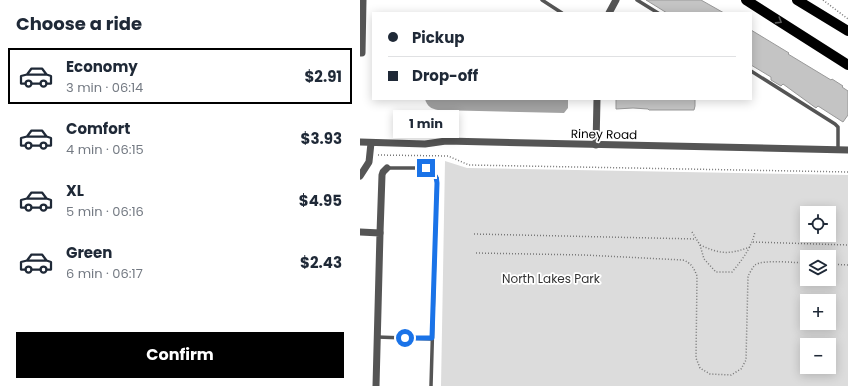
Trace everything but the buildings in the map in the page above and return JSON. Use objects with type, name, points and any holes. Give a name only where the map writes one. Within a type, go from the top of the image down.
[{"type":"main road","points":[[746,0],[848,65]]},
{"type":"main road","points":[[798,0],[848,32]]},
{"type":"street","points":[[361,53],[363,0]]},
{"type":"street","points":[[610,12],[616,0]]},
{"type":"street","points":[[596,145],[597,100]]},
{"type":"street","name":"Riney Road","points":[[360,142],[425,144],[446,141],[848,150]]},
{"type":"street","points":[[360,176],[366,167],[370,155],[371,143]]},
{"type":"street","points":[[376,386],[382,175],[387,168]]},
{"type":"street","points":[[360,232],[380,233]]},
{"type":"lane","points":[[542,0],[560,12]]},
{"type":"lane","points":[[637,0],[656,12]]},
{"type":"lane","points":[[752,72],[835,124],[838,127],[838,150]]},
{"type":"lane","points":[[387,168],[426,168],[434,173],[437,178],[431,386]]},
{"type":"lane","points":[[377,337],[432,338]]},
{"type":"path","points":[[823,0],[848,19]]},
{"type":"path","points":[[370,155],[448,156],[469,165],[848,172]]},
{"type":"path","points":[[692,232],[700,245],[704,258],[716,272],[732,272],[745,256],[753,242],[755,232]]},
{"type":"path","points":[[474,234],[696,239]]},
{"type":"path","points":[[753,242],[848,245]]},
{"type":"path","points":[[700,245],[716,252],[735,252],[750,247]]},
{"type":"path","points":[[476,253],[599,256],[683,260],[690,263],[698,276],[696,358],[700,368],[710,374],[731,375],[741,369],[746,360],[748,276],[751,271],[755,265],[762,262],[800,263]]},
{"type":"path","points":[[836,264],[848,264]]},
{"type":"green space","name":"North Lakes Park","points":[[445,161],[467,168],[848,175],[848,386],[441,386]]},
{"type":"shaded area","points":[[425,100],[568,100],[568,108],[564,113],[438,110],[433,109],[427,104]]},
{"type":"route","points":[[405,338],[432,338],[437,178],[434,173],[426,168]]}]
